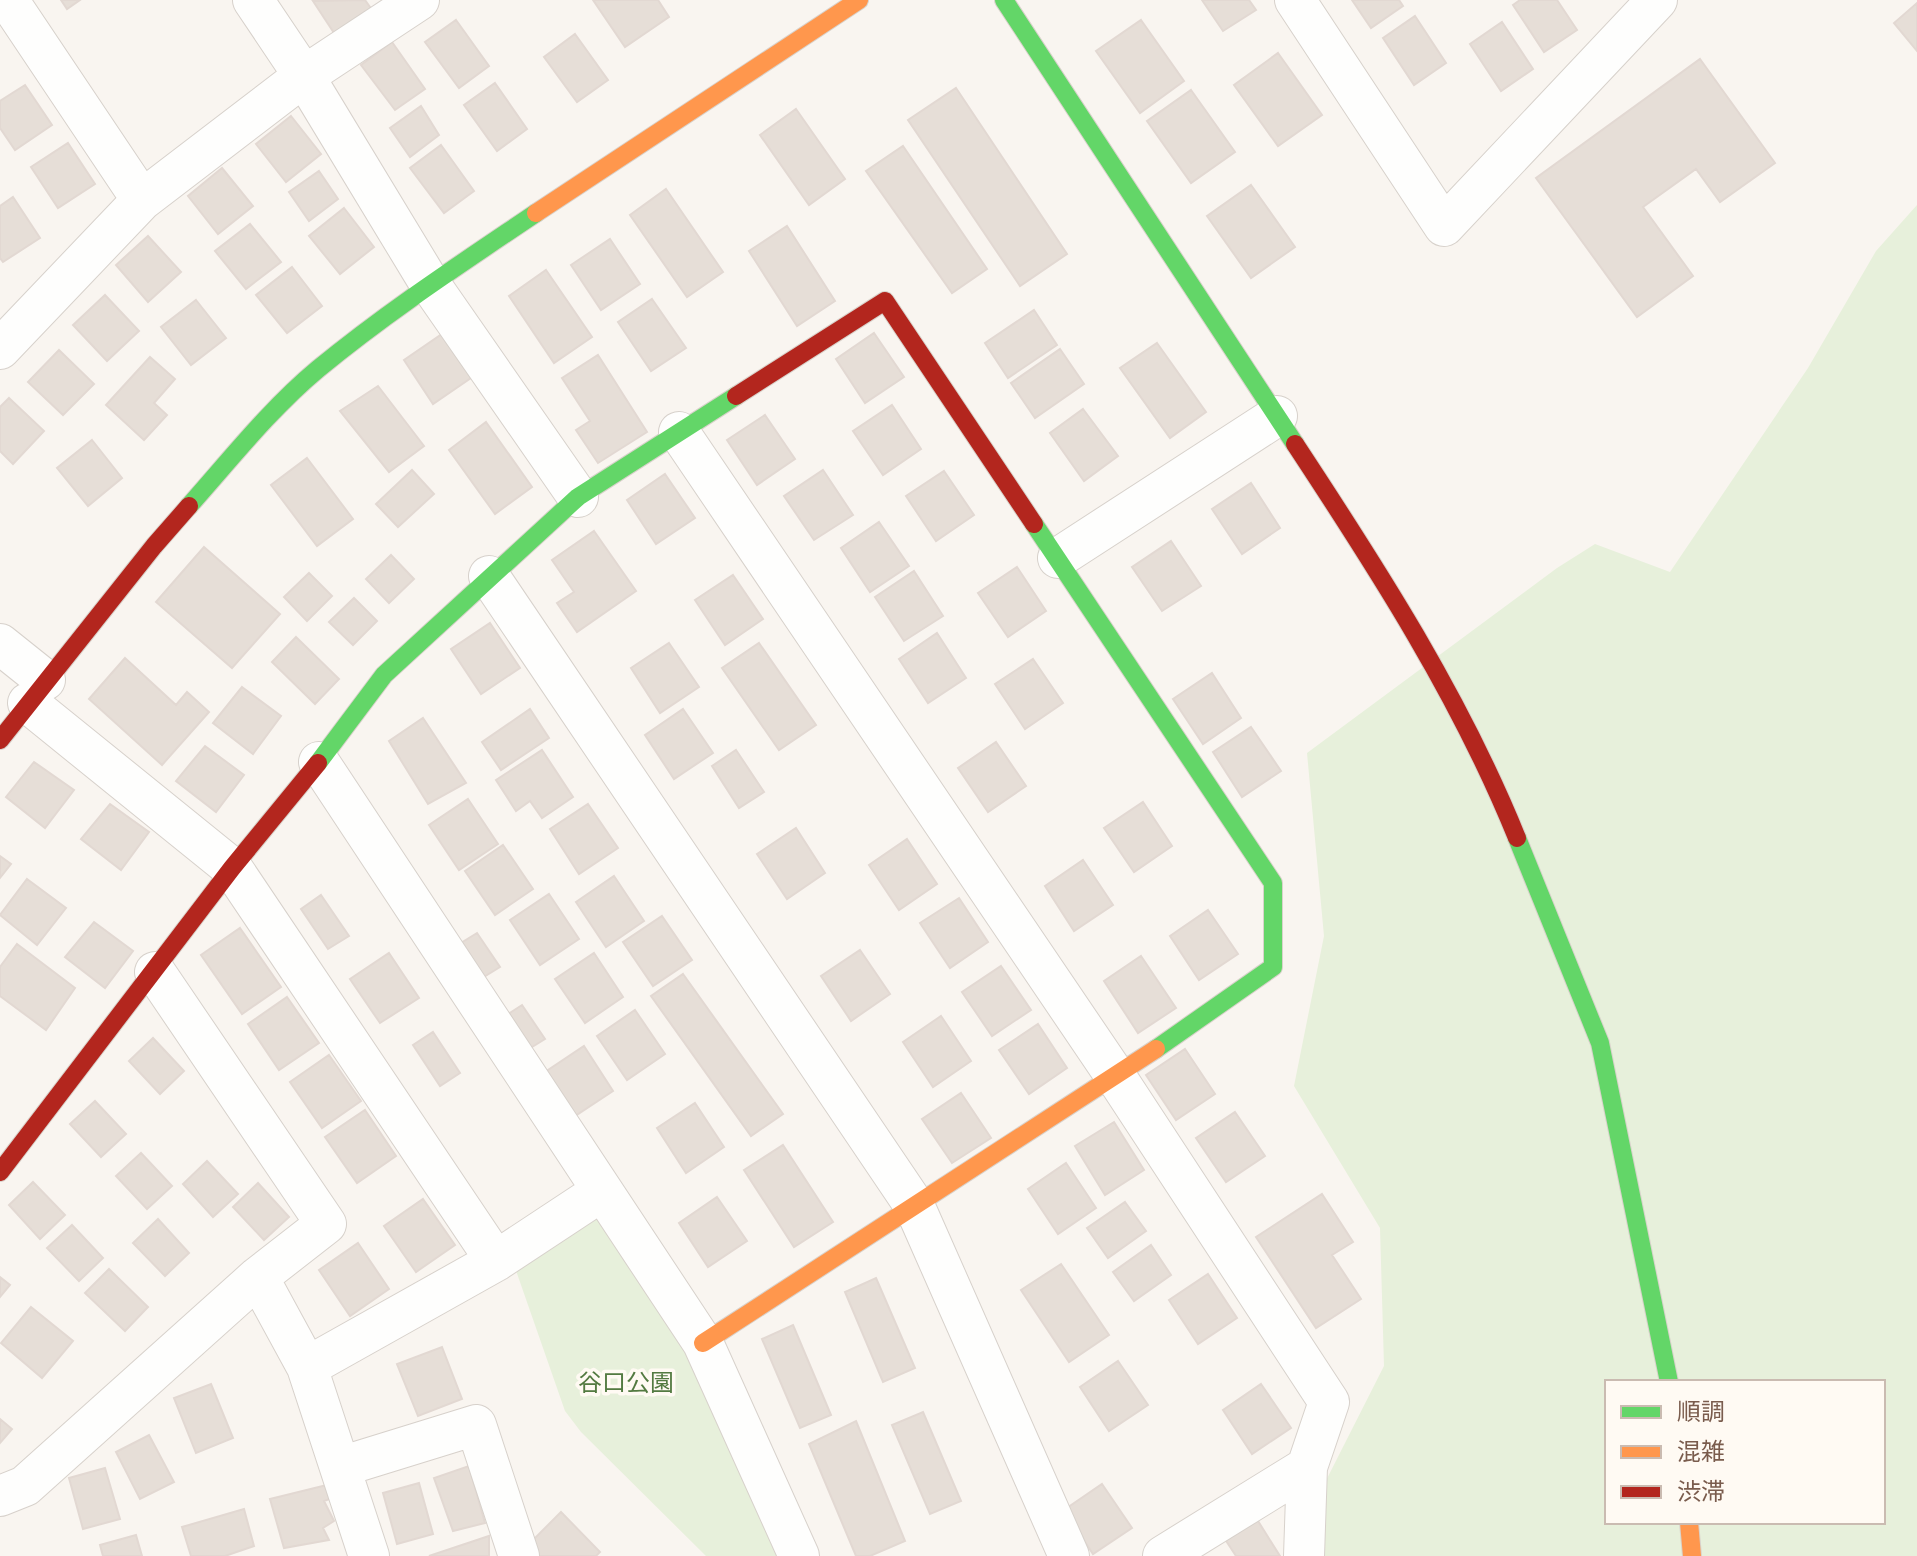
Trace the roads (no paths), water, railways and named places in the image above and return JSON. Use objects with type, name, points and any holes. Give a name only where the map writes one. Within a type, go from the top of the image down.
[{"type":"street","points":[[8,0],[142,200]]},
{"type":"street","points":[[253,0],[304,76],[430,284],[578,497]]},
{"type":"street","points":[[0,349],[142,200],[304,76],[419,0]]},
{"type":"street","points":[[0,740],[154,546],[261,425],[317,370],[430,284],[859,0]]},
{"type":"street","points":[[1004,0],[1390,589],[1491,773],[1600,1043],[1669,1380]]},
{"type":"street","points":[[1295,0],[1444,226],[1657,0]]},
{"type":"street","points":[[0,1172],[384,675],[578,497],[885,301],[1273,883],[1273,967],[1116,1077],[703,1343]]},
{"type":"street","points":[[1058,558],[1277,416]]},
{"type":"street","points":[[679,432],[1116,1077],[1329,1402],[1307,1467],[1304,1556]]},
{"type":"street","points":[[489,576],[914,1205],[1069,1556]]},
{"type":"street","points":[[0,644],[37,691],[232,868],[496,1261]]},
{"type":"street","points":[[319,762],[703,1343],[799,1556]]},
{"type":"street","points":[[0,1496],[25,1486],[258,1277],[326,1224],[155,972]]},
{"type":"street","points":[[307,1367],[496,1261],[602,1191]]},
{"type":"street","points":[[258,1277],[307,1367],[340,1467],[357,1553]]},
{"type":"street","points":[[340,1467],[476,1425],[519,1556]]},
{"type":"street","points":[[1163,1556],[1307,1467]]},
{"type":"street","points":[[1689,1524],[1692,1556]]},
{"type":"park label","name":"谷口公園","points":[[626,1382]]}]
